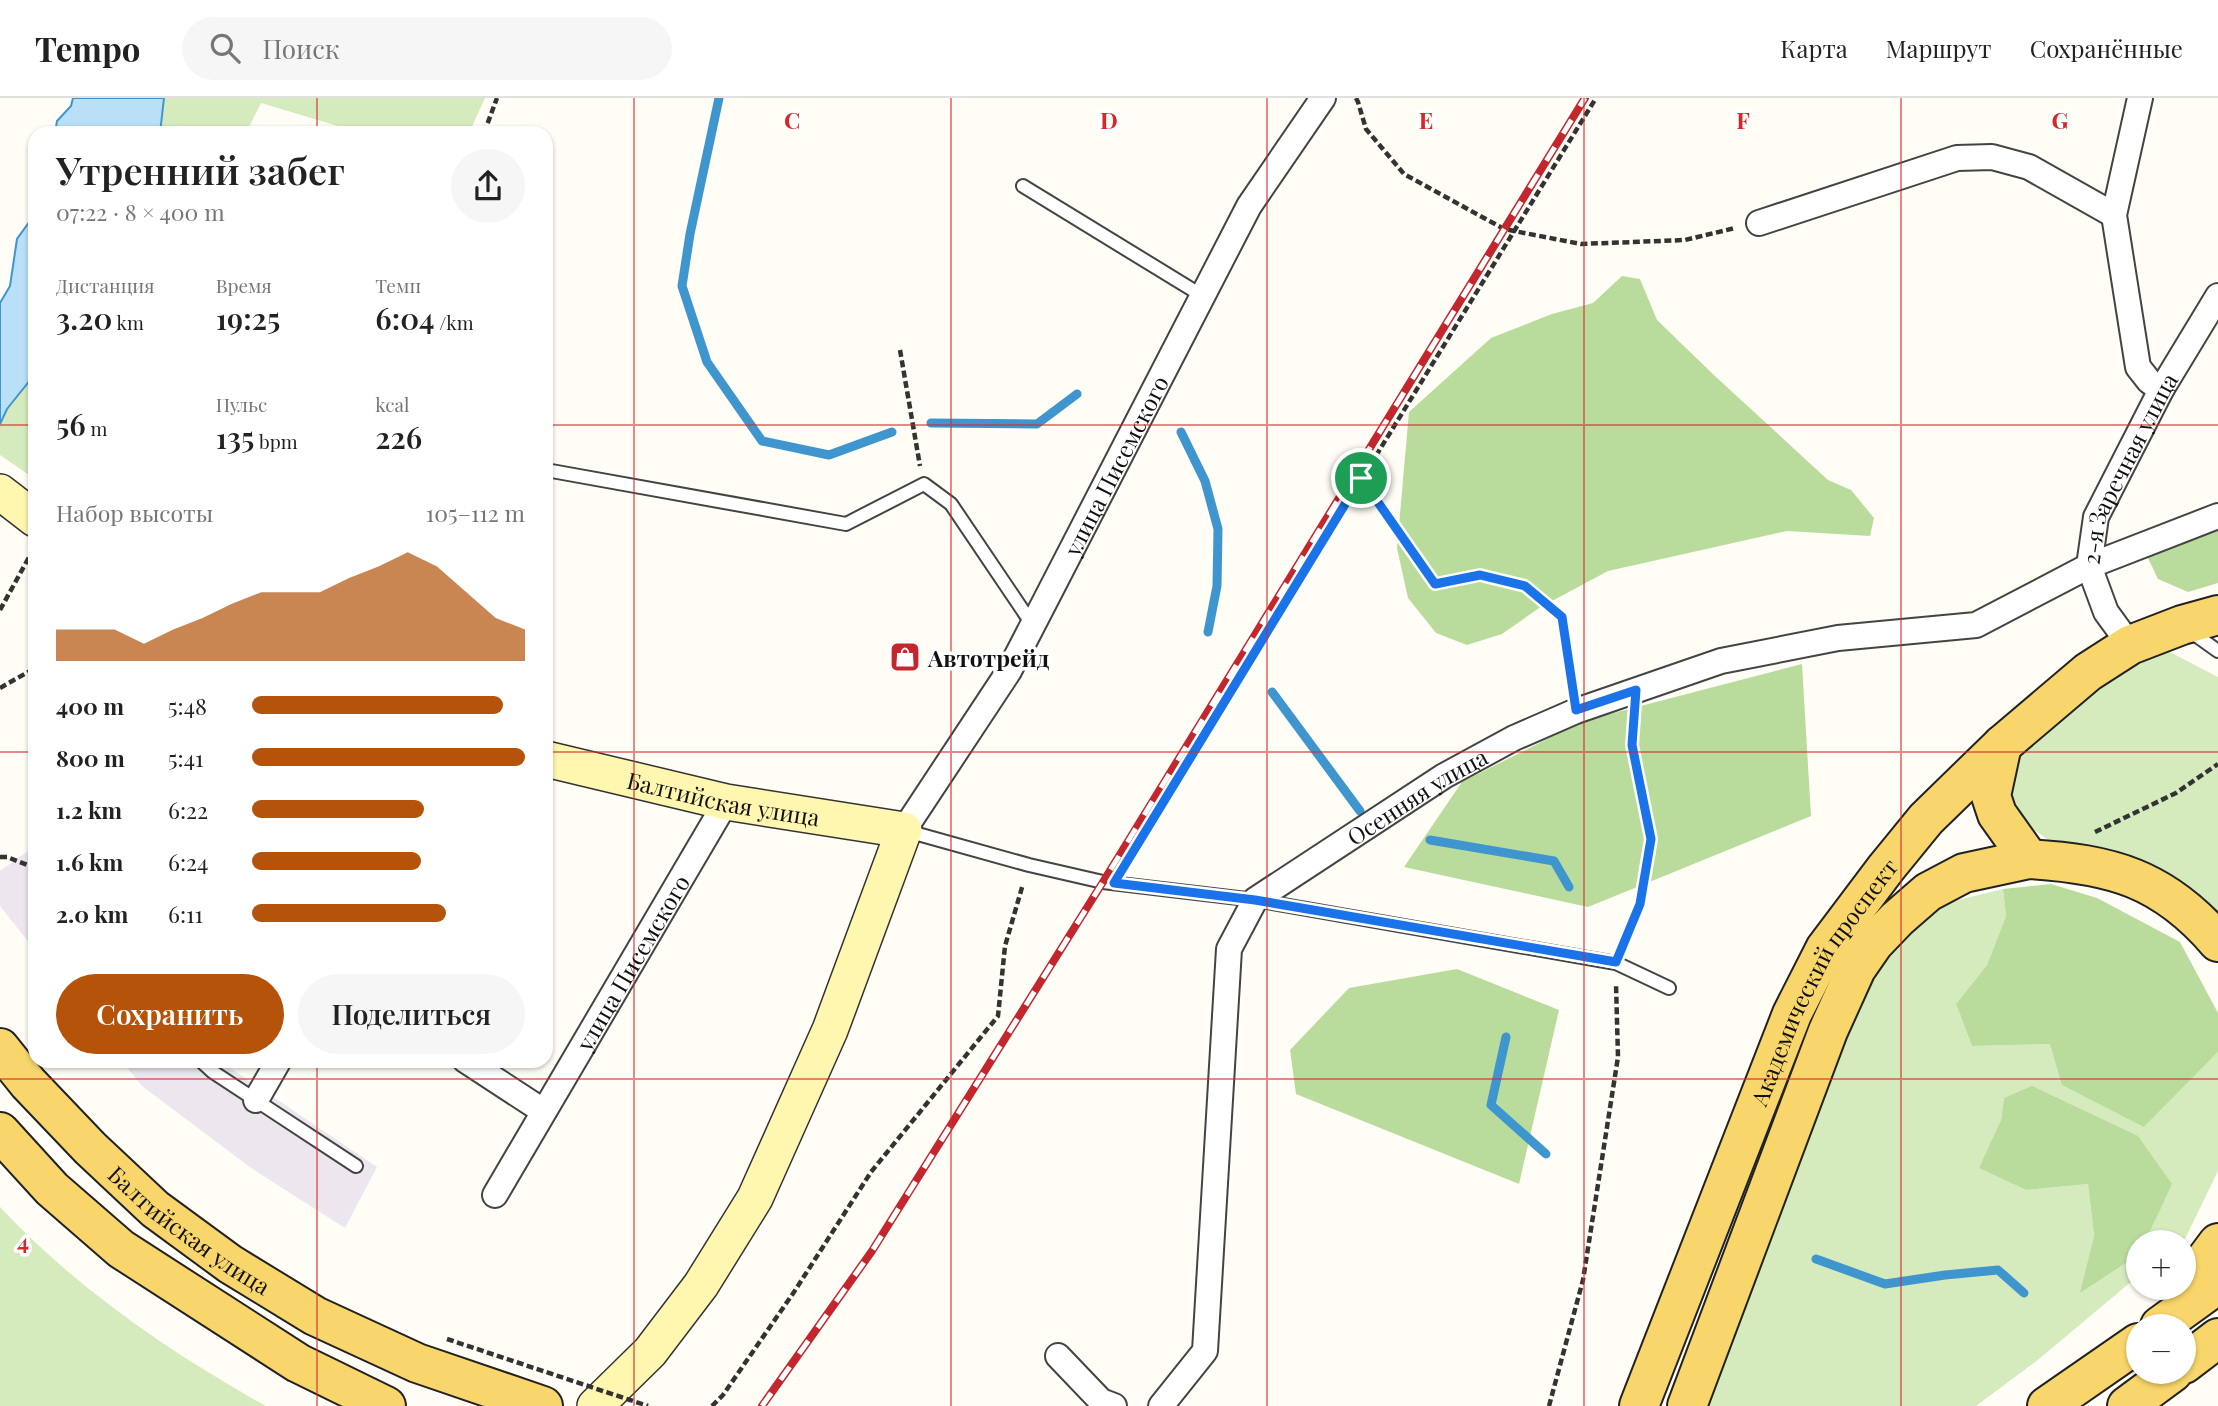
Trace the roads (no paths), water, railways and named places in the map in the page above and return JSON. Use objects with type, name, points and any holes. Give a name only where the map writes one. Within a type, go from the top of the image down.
[{"type":"main road","points":[[2130,645],[2182,625],[2218,615]]},
{"type":"main road","name":"Академический проспект","points":[[1639,1406],[1791,1014],[1825,949],[1885,868],[1926,819],[2002,745],[2088,672],[2130,645]]},
{"type":"main road","points":[[2002,745],[1991,796],[1997,814],[2029,859]]},
{"type":"main road","name":"Академический проспект","points":[[1687,1406],[1828,1031],[1856,969],[1874,943],[1897,919],[1928,892],[1964,873],[2029,859],[2073,862],[2119,871],[2168,895],[2203,925],[2218,942]]},
{"type":"main road","name":"Балтийская улица","points":[[0,1048],[28,1083],[90,1148],[155,1209],[230,1264],[315,1316],[417,1363],[543,1406]]},
{"type":"main road","points":[[0,1132],[52,1189],[121,1249],[298,1363],[383,1405]]},
{"type":"main road","points":[[2196,1271],[2218,1243]]},
{"type":"main road","points":[[2177,1314],[2218,1284]]},
{"type":"main road","points":[[2155,1314],[2168,1300]]},
{"type":"main road","points":[[2196,1355],[2218,1338]]},
{"type":"main road","points":[[2103,1369],[2126,1345]]},
{"type":"main road","points":[[2047,1406],[2126,1352]]},
{"type":"main road","points":[[2132,1404],[2158,1384]]},
{"type":"street","name":"улица Писемского","points":[[904,830],[1009,671],[1249,206],[1324,98]]},
{"type":"street","points":[[2140,98],[2114,215],[2138,367],[2148,381],[2161,390]]},
{"type":"street","points":[[1759,223],[1957,158],[1981,157],[1993,157],[2029,167],[2114,215]]},
{"type":"street","name":"2-я Заречная улица","points":[[2130,645],[2106,612],[2089,566],[2095,517],[2161,390],[2218,296]]},
{"type":"street","name":"Осенняя улица","points":[[1161,1406],[1205,1351],[1228,949],[1255,900],[1444,776],[1514,738],[1576,710],[1721,661],[1838,638],[1976,625],[2089,566],[2218,516]]},
{"type":"street","name":"Балтийская улица","points":[[553,761],[726,802],[904,830]]},
{"type":"street","name":"улица Писемского","points":[[495,1195],[726,802]]},
{"type":"street","points":[[595,1406],[649,1352],[694,1294],[755,1198],[830,1030],[904,830]]},
{"type":"street","points":[[256,1100],[274,1068]]},
{"type":"street","points":[[477,1068],[543,1111]]},
{"type":"street","points":[[1058,1356],[1101,1401],[1114,1406]]},
{"type":"lane","points":[[1023,186],[1201,295]]},
{"type":"lane","points":[[553,471],[846,523],[924,484],[951,504],[1034,627]]},
{"type":"lane","points":[[2182,625],[2218,652]]},
{"type":"lane","points":[[904,830],[1029,865],[1114,883],[1255,900],[1616,962],[1670,988]]},
{"type":"lane","points":[[209,1068],[356,1166]]},
{"type":"water","points":[[73,98],[164,98],[161,126],[56,126],[57,121],[71,106]]},
{"type":"water","points":[[28,224],[28,383],[7,409],[0,424],[0,303],[10,286],[17,239]]},
{"type":"waterway","points":[[719,98],[690,234],[682,286],[707,362],[762,441],[829,455],[892,432]]},
{"type":"waterway","points":[[931,423],[1037,424],[1077,394]]},
{"type":"waterway","points":[[1181,432],[1205,481],[1218,529],[1217,586],[1208,632]]},
{"type":"waterway","points":[[1272,692],[1360,811]]},
{"type":"waterway","points":[[1430,840],[1554,861],[1569,887]]},
{"type":"waterway","points":[[1506,1037],[1491,1105],[1546,1154]]},
{"type":"waterway","points":[[1816,1259],[1885,1284],[1998,1270],[2024,1293]]},
{"type":"railway","points":[[762,1406],[872,1251],[1103,882],[1585,98]]},
{"type":"place","name":"Автотрейд","points":[[905,657]]}]
